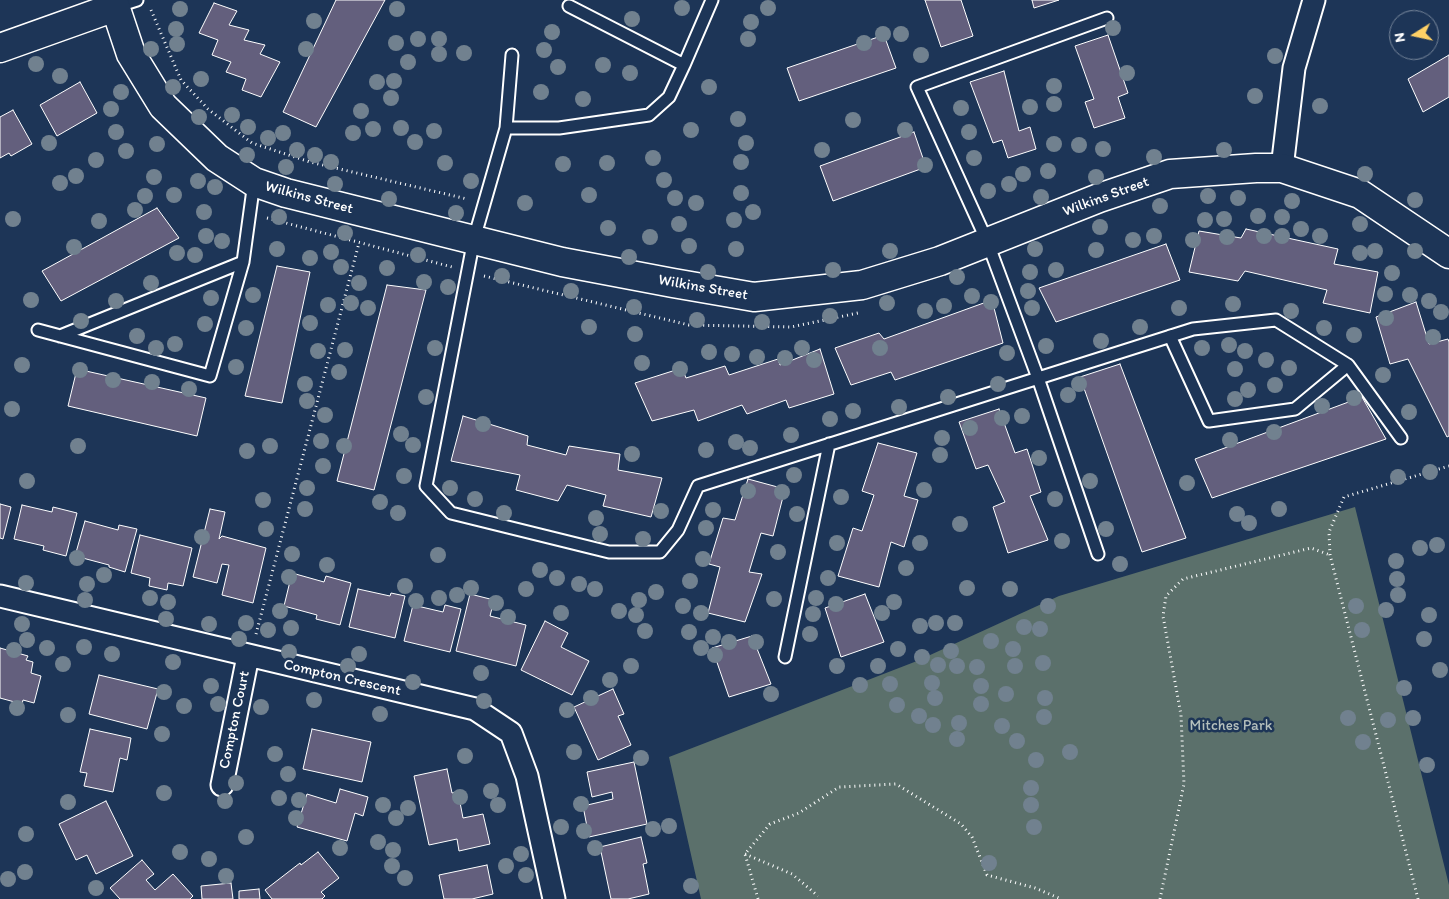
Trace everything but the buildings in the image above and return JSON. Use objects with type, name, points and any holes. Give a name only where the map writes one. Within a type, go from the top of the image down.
[{"type":"street","points":[[1282,168],[1294,68],[1314,0]]},
{"type":"street","points":[[0,48],[122,2]]},
{"type":"street","name":"Wilkins Street","points":[[122,2],[131,54],[163,106],[217,158],[254,182],[286,193],[562,262],[754,297],[862,285],[940,261],[987,241],[1170,174],[1282,168],[1360,194],[1449,254]]},
{"type":"street","name":"Compton Crescent","points":[[0,596],[251,649],[475,709],[511,733],[527,776],[554,899]]},
{"type":"street","name":"Compton Court","points":[[222,784],[251,649]]},
{"type":"lane","points":[[506,128],[559,128],[649,115],[669,97],[712,0]]},
{"type":"lane","points":[[569,6],[684,65]]},
{"type":"lane","points":[[1098,554],[1038,378],[987,241],[917,87],[1107,18]]},
{"type":"lane","points":[[512,55],[506,128],[474,239],[426,486],[451,514],[609,552],[660,552],[678,530],[698,486],[1193,329],[1276,320],[1348,365],[1401,438]]},
{"type":"lane","points":[[38,330],[210,376],[243,262],[254,182]]},
{"type":"lane","points":[[60,336],[243,262]]},
{"type":"lane","points":[[1170,336],[1209,421],[1295,409],[1348,365]]},
{"type":"lane","points":[[785,657],[829,444]]},
{"type":"path","points":[[150,8],[181,80],[208,109],[252,142],[310,162],[472,200]]},
{"type":"path","points":[[250,212],[460,269]]},
{"type":"path","points":[[251,649],[359,243]]},
{"type":"path","points":[[1418,899],[1330,555],[1330,532],[1344,497],[1449,466]]},
{"type":"path","points":[[1160,899],[1184,784],[1181,715],[1163,616],[1166,596],[1183,579],[1312,548],[1330,555]]},
{"type":"path","points":[[745,854],[770,824],[799,813],[839,787],[896,784],[961,824],[972,837],[987,875],[1035,888],[1062,899]]},
{"type":"path","points":[[745,854],[792,874],[818,896]]},
{"type":"path","points":[[745,854],[758,899]]},
{"type":"green space","name":"Mitches Park","points":[[1355,507],[1449,885],[1449,899],[701,899],[669,757],[917,661],[1059,596]]}]
